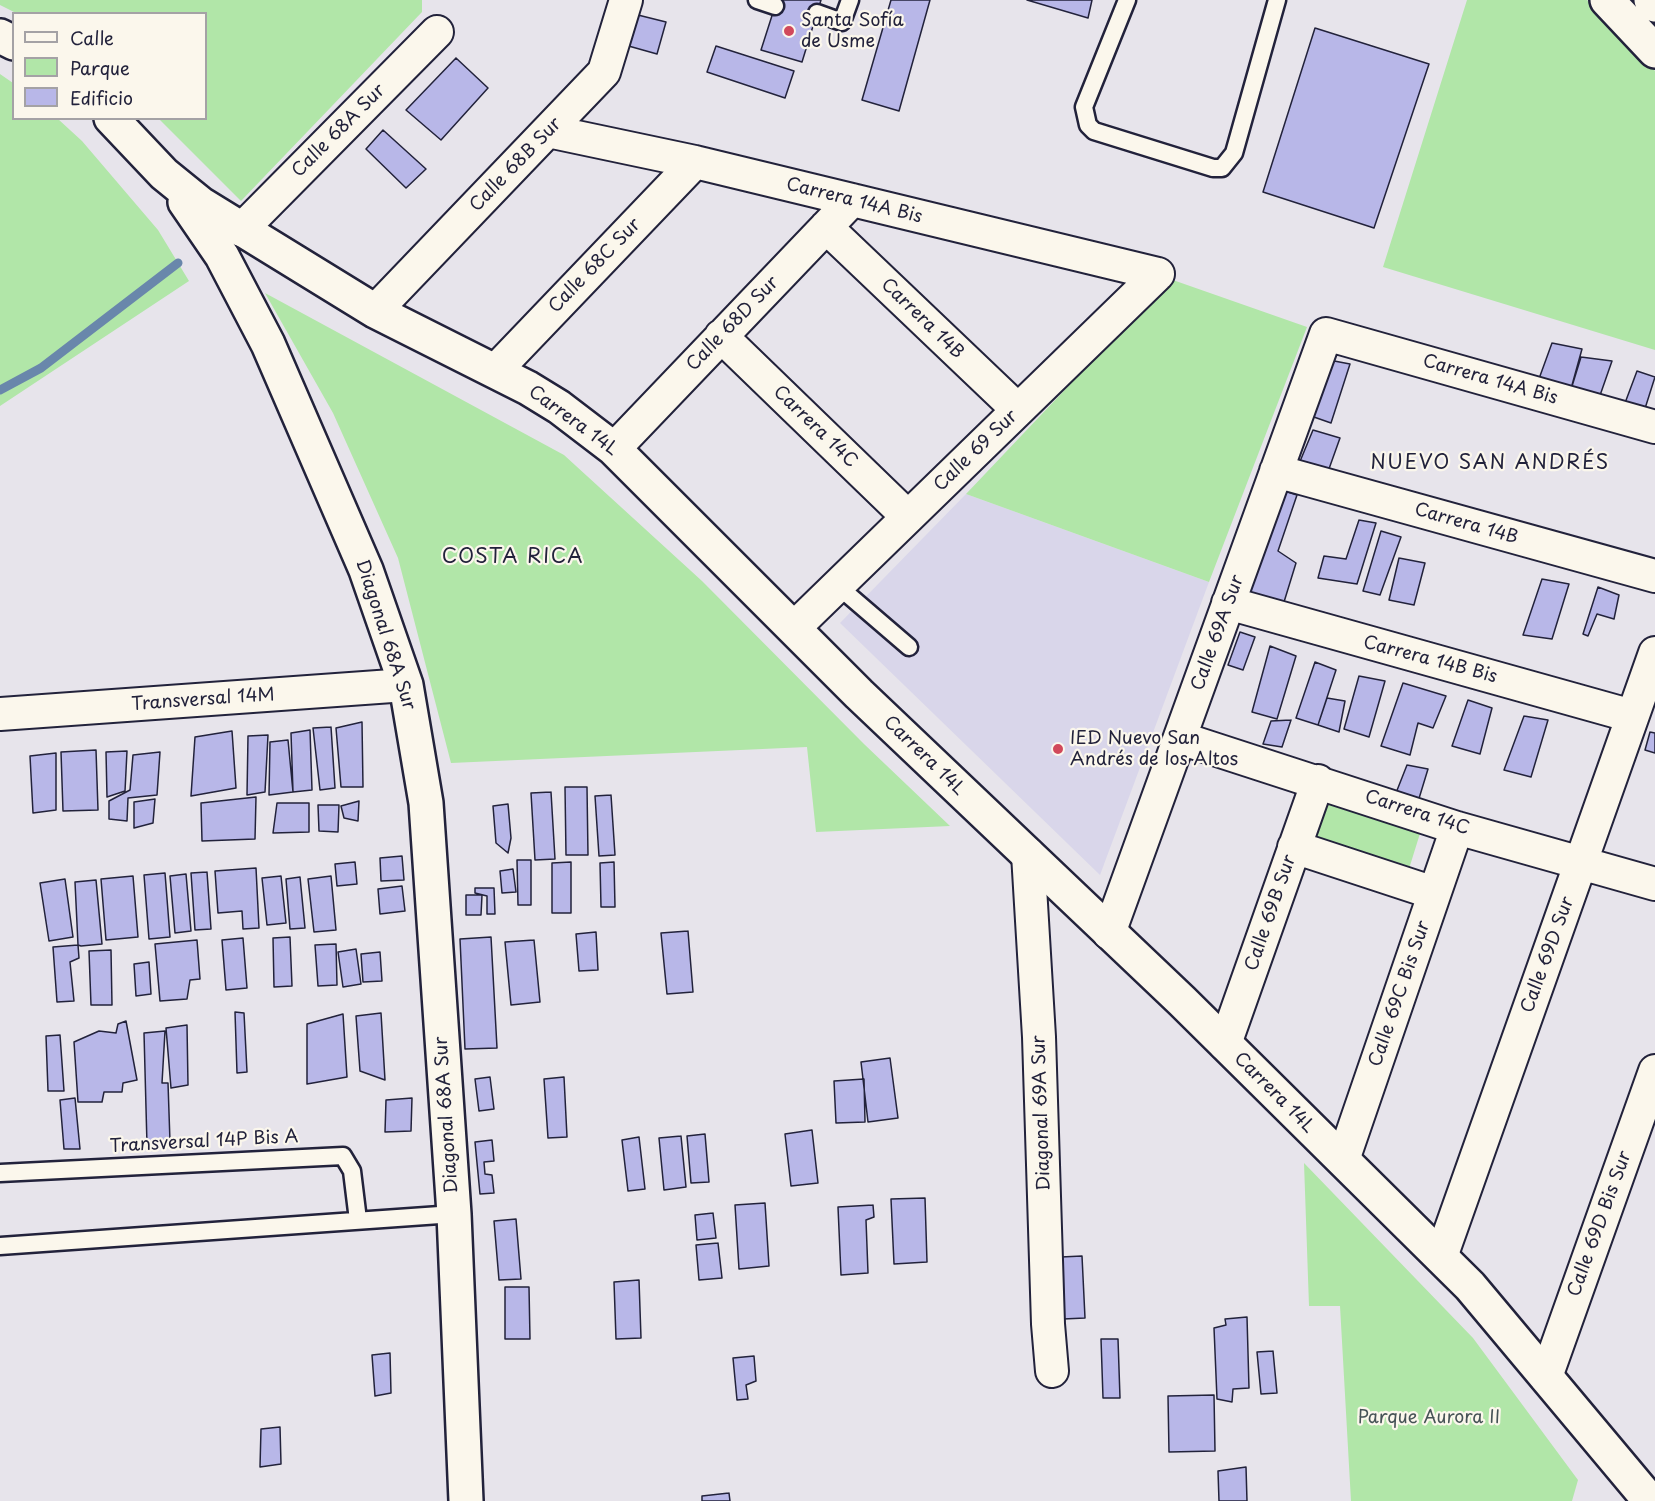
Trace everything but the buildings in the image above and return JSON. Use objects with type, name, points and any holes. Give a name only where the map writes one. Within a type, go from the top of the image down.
[{"type":"street","name":"Calle 68B Sur","points":[[375,311],[604,72],[626,0]]},
{"type":"street","points":[[1607,0],[1655,51]]},
{"type":"street","points":[[1651,0],[1655,5]]},
{"type":"street","name":"Calle 68A Sur","points":[[251,236],[437,32]]},
{"type":"street","name":"Carrera 14L","points":[[113,120],[164,174],[201,204],[375,311],[495,371],[559,407],[614,449],[859,694],[1225,1044],[1470,1286],[1650,1501]]},
{"type":"street","name":"Carrera 14A Bis","points":[[548,130],[695,162],[1158,274]]},
{"type":"street","name":"Calle 68C Sur","points":[[495,371],[695,162]]},
{"type":"street","name":"Diagonal 68A Sur","points":[[164,174],[200,222],[232,273],[268,344],[366,570],[406,686],[426,803],[454,1214],[466,1501]]},
{"type":"street","name":"Calle 68D Sur","points":[[614,449],[852,200]]},
{"type":"street","name":"Carrera 14B","points":[[826,227],[1018,410]]},
{"type":"street","points":[[232,273],[232,259],[239,248],[252,242],[251,236]]},
{"type":"street","name":"Calle 69 Sur","points":[[794,628],[1158,274]]},
{"type":"street","name":"Carrera 14A Bis","points":[[1326,334],[1655,426]]},
{"type":"street","name":"Calle 69A Sur","points":[[1109,933],[1326,334]]},
{"type":"street","name":"Carrera 14C","points":[[721,336],[908,517]]},
{"type":"street","name":"Carrera 14B","points":[[1276,471],[1655,576]]},
{"type":"street","name":"Carrera 14B Bis","points":[[1228,603],[1632,716]]},
{"type":"street","name":"Calle 69D Sur","points":[[1440,1257],[1655,653]]},
{"type":"street","name":"Transversal 14M","points":[[0,714],[406,686]]},
{"type":"street","name":"Carrera 14C","points":[[1180,738],[1457,828],[1581,861],[1655,884]]},
{"type":"street","name":"Calle 69B Sur","points":[[1225,1044],[1318,781]]},
{"type":"street","name":"Calle 69C Bis Sur","points":[[1343,1160],[1457,828]]},
{"type":"street","points":[[1294,847],[1434,893]]},
{"type":"street","name":"Diagonal 69A Sur","points":[[1028,854],[1039,1037],[1048,1324],[1052,1371]]},
{"type":"street","name":"Calle 69D Bis Sur","points":[[1546,1377],[1655,1071]]},
{"type":"lane","points":[[757,0],[775,6]]},
{"type":"lane","points":[[817,13],[842,22],[850,0]]},
{"type":"lane","points":[[1127,0],[1084,107],[1088,125],[1094,131],[1213,168],[1222,168],[1234,153],[1277,0]]},
{"type":"lane","points":[[838,586],[909,647]]},
{"type":"lane","name":"Transversal 14P Bis A","points":[[0,1173],[343,1156],[352,1171],[358,1220]]},
{"type":"lane","points":[[0,1246],[454,1214]]},
{"type":"shaded area","name":"IED Nuevo San Andrés de los Altos","points":[[966,494],[1209,582],[1100,875],[840,623]]},
{"type":"green space","points":[[0,0],[422,0],[422,12],[241,201],[160,120],[207,120],[207,12],[14,12],[0,5]]},
{"type":"green space","points":[[1467,0],[1587,0],[1655,71],[1655,350],[1383,267]]},
{"type":"green space","points":[[0,74],[12,82],[12,120],[59,120],[82,141],[158,230],[189,281],[0,406]]},
{"type":"green space","points":[[1170,279],[1307,327],[1209,582],[966,494]]},
{"type":"green space","points":[[265,293],[564,455],[702,581],[864,744],[950,826],[816,832],[807,747],[451,763],[398,558],[333,413]]},
{"type":"green space","points":[[1325,797],[1422,827],[1408,872],[1311,843]]},
{"type":"green space","name":"Parque Aurora II","points":[[1304,1163],[1473,1338],[1578,1480],[1572,1501],[1351,1501],[1340,1306],[1309,1306]]},
{"type":"waterway","points":[[0,390],[41,368],[178,263]]},
{"type":"place","name":"Santa Sofía de Usme","points":[[789,31]]},
{"type":"place","name":"IED Nuevo San Andrés de los Altos","points":[[1058,749]]},
{"type":"district","name":"NUEVO SAN ANDRÉS","points":[[1490,463]]},
{"type":"district","name":"COSTA RICA","points":[[513,557]]}]
